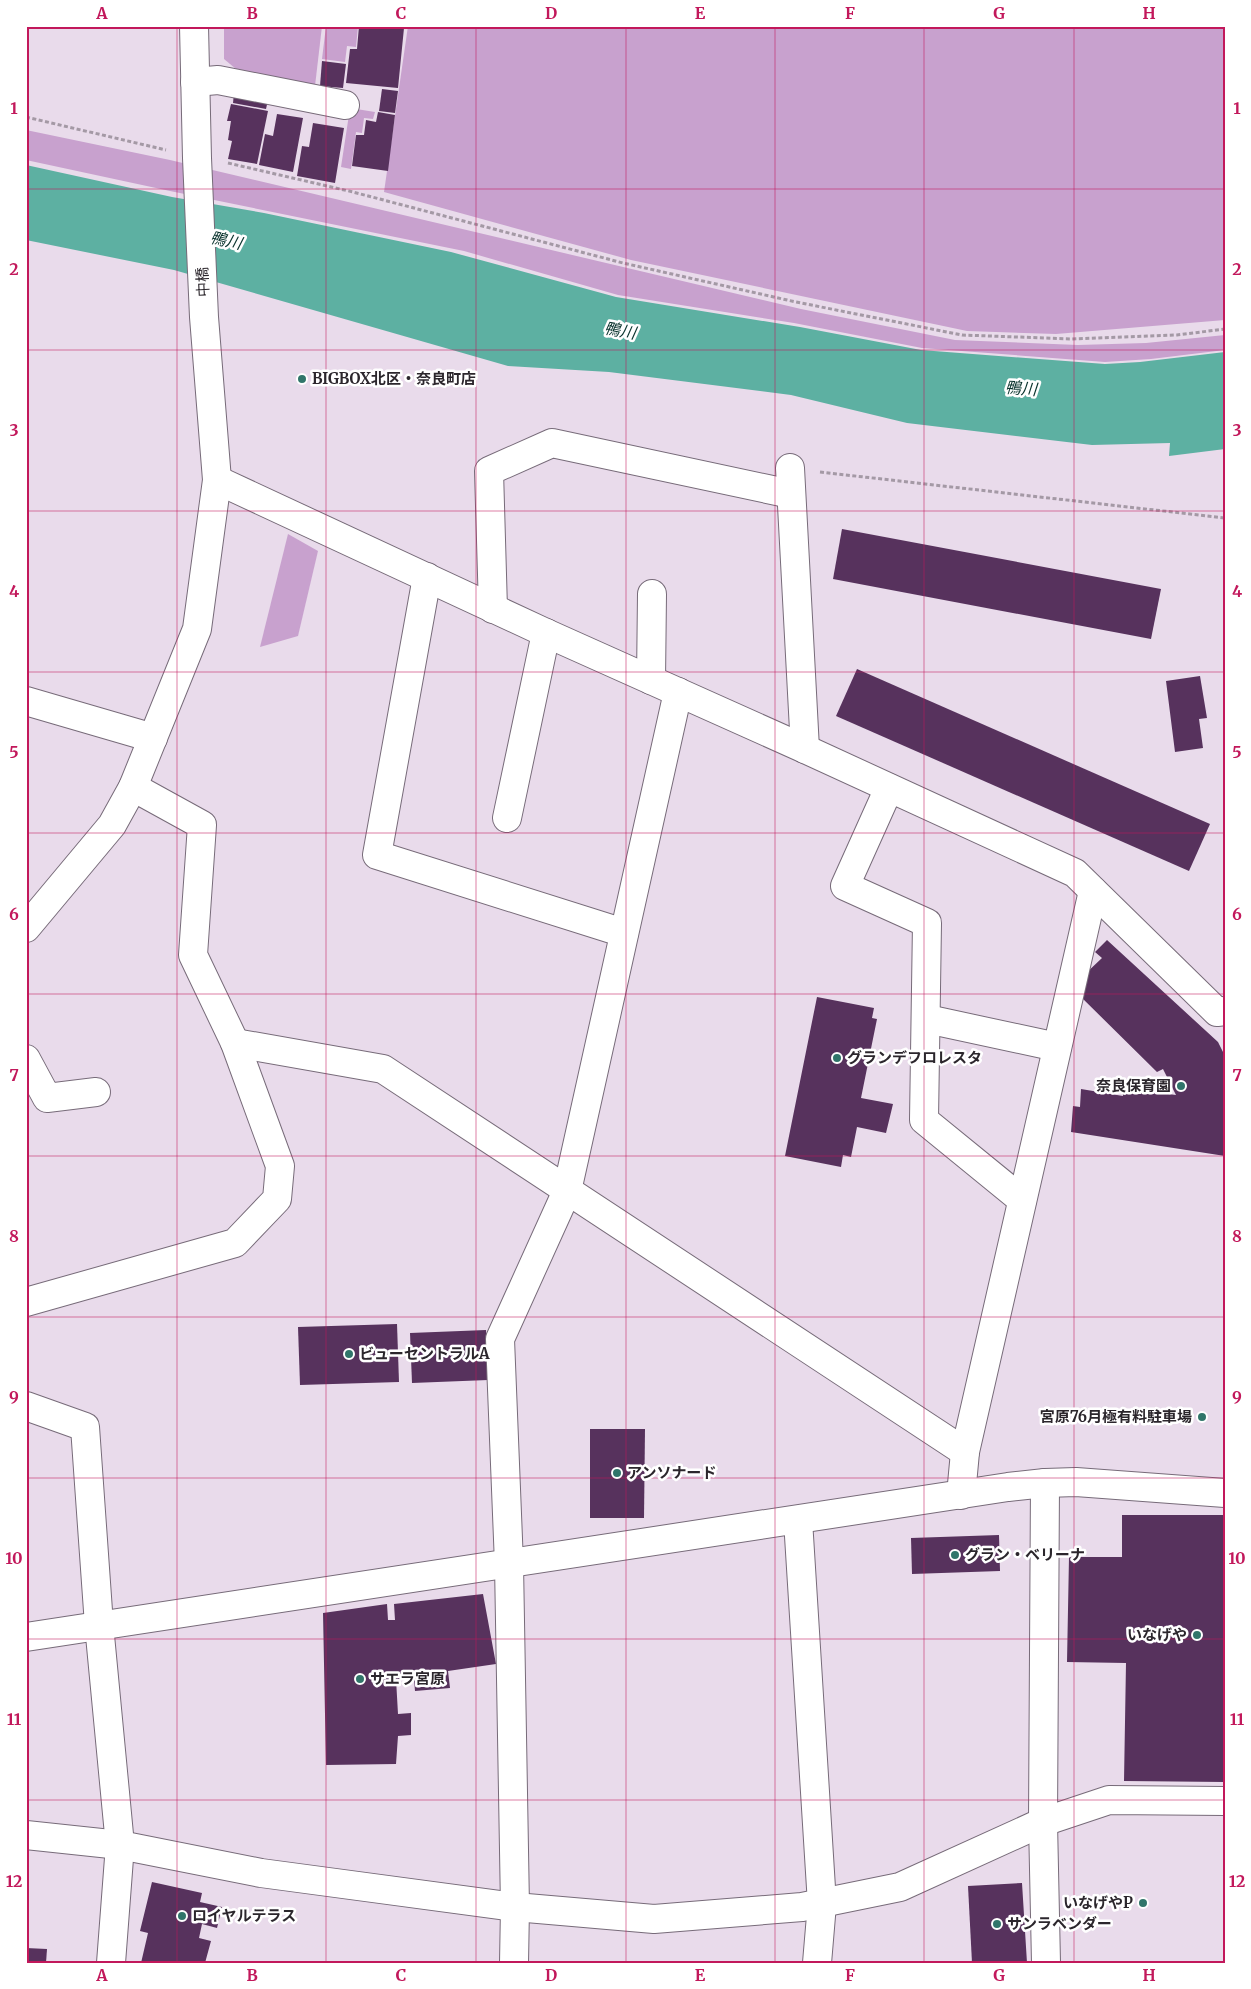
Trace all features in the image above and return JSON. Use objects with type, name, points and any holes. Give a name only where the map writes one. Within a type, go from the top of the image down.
[{"type":"street","name":"中橋","points":[[26,928],[112,825],[133,787],[197,629],[217,480],[204,318],[197,158],[194,26]]},
{"type":"street","points":[[195,82],[218,80],[345,105]]},
{"type":"street","points":[[493,608],[489,471],[552,442],[790,481],[805,749]]},
{"type":"street","points":[[217,480],[546,633],[1075,873],[1218,1012],[1225,1012]]},
{"type":"street","points":[[427,577],[377,855],[624,934]]},
{"type":"street","points":[[651,680],[652,594]]},
{"type":"street","points":[[507,818],[546,633]]},
{"type":"street","points":[[514,1963],[515,1907],[509,1564],[500,1339],[567,1191],[678,692]]},
{"type":"street","points":[[26,701],[153,738]]},
{"type":"street","points":[[26,1302],[235,1243],[277,1198],[280,1166],[235,1043],[193,955],[202,825],[133,787]]},
{"type":"street","points":[[889,788],[845,886],[927,923],[924,1120],[1022,1200]]},
{"type":"street","points":[[961,1495],[965,1452],[1093,891]]},
{"type":"street","points":[[927,1019],[1057,1048]]},
{"type":"street","points":[[235,1043],[383,1069],[965,1452]]},
{"type":"street","points":[[26,1059],[47,1098],[96,1092]]},
{"type":"street","points":[[26,1406],[85,1427],[99,1626],[120,1845],[111,1963]]},
{"type":"street","points":[[26,1637],[1045,1483],[1076,1482],[1225,1492]]},
{"type":"street","points":[[1045,1483],[1043,1822],[1046,1963]]},
{"type":"street","points":[[798,1520],[822,1904],[818,1963]]},
{"type":"street","points":[[26,1835],[120,1845],[261,1873],[515,1907],[654,1919],[802,1908],[900,1887],[1043,1822],[1109,1800],[1225,1801]]},
{"type":"path","points":[[26,117],[197,158]]},
{"type":"path","points":[[231,164],[352,192],[623,262],[796,302],[962,335],[1072,339],[1177,335],[1225,329]]},
{"type":"path","points":[[790,481],[1225,518]]},
{"type":"shaded area","points":[[224,26],[322,26],[315,86],[236,69],[224,59]]},
{"type":"shaded area","points":[[326,26],[358,26],[356,47],[347,46],[345,62],[322,59]]},
{"type":"shaded area","points":[[408,26],[1225,26],[1225,320],[1056,334],[967,331],[631,260],[384,192]]},
{"type":"shaded area","points":[[350,108],[375,112],[373,119],[364,118],[362,133],[356,132],[351,169],[341,167]]},
{"type":"shaded area","points":[[26,130],[170,160],[801,309],[955,340],[1078,345],[1146,343],[1225,335],[1225,350],[1151,359],[1105,362],[922,348],[794,323],[618,295],[464,251],[26,160]]},
{"type":"shaded area","points":[[288,534],[318,551],[298,636],[260,647]]},
{"type":"water","name":"鴨川","points":[[26,165],[172,197],[264,213],[451,252],[616,297],[800,327],[921,350],[1105,364],[1225,352],[1225,449],[1169,456],[1170,443],[1092,445],[907,423],[791,395],[609,372],[508,366],[174,270],[26,240]]},
{"type":"building","points":[[359,26],[404,28],[398,88],[346,83],[350,49],[357,49]]},
{"type":"building","points":[[322,61],[346,64],[343,88],[320,86]]},
{"type":"building","points":[[382,89],[398,91],[395,113],[379,111]]},
{"type":"building","points":[[234,93],[268,100],[266,109],[233,103]]},
{"type":"building","points":[[231,104],[268,111],[257,164],[228,159],[232,141],[228,140],[231,121],[227,121]]},
{"type":"building","points":[[378,112],[395,115],[388,171],[352,166],[356,135],[364,135],[366,120],[376,122]]},
{"type":"building","points":[[277,114],[303,118],[293,172],[259,165],[265,134],[273,136]]},
{"type":"building","points":[[313,123],[344,128],[335,183],[297,176],[302,146],[309,147]]},
{"type":"building","points":[[842,529],[1161,589],[1151,639],[833,579]]},
{"type":"building","points":[[857,669],[1210,824],[1189,871],[836,716]]},
{"type":"building","points":[[1200,676],[1207,718],[1199,719],[1203,748],[1175,752],[1166,681]]},
{"type":"building","points":[[1107,940],[1218,1042],[1225,1056],[1225,1156],[1071,1132],[1073,1106],[1080,1107],[1081,1089],[1123,1096],[1122,1088],[1176,1095],[1163,1069],[1157,1072],[1079,995],[1083,976],[1102,958],[1095,952]]},
{"type":"building","name":"グランデフロレスタ","points":[[817,997],[874,1008],[872,1018],[877,1019],[861,1098],[893,1104],[886,1133],[857,1127],[851,1157],[843,1155],[841,1167],[785,1156]]},
{"type":"building","name":"ビューセントラルA","points":[[397,1324],[399,1382],[300,1385],[298,1327]]},
{"type":"building","points":[[486,1330],[488,1380],[412,1383],[410,1333]]},
{"type":"building","name":"アンソナード","points":[[590,1429],[645,1429],[644,1518],[590,1518]]},
{"type":"building","points":[[1122,1515],[1225,1515],[1225,1782],[1124,1781],[1126,1663],[1067,1662],[1069,1557],[1122,1557]]},
{"type":"building","name":"グラン・ベリーナ","points":[[999,1535],[1000,1571],[912,1574],[911,1538]]},
{"type":"building","name":"サエラ宮原","points":[[483,1594],[496,1664],[448,1671],[450,1688],[415,1691],[414,1679],[396,1679],[398,1714],[411,1713],[411,1735],[398,1736],[396,1764],[326,1765],[323,1613],[387,1604],[388,1620],[395,1620],[394,1604]]},
{"type":"building","name":"ロイヤルテラス","points":[[152,1882],[202,1893],[200,1902],[222,1907],[217,1928],[202,1924],[199,1938],[211,1941],[205,1963],[141,1963],[148,1933],[140,1931]]},
{"type":"building","name":"サンラベンダー","points":[[1022,1883],[1027,1963],[972,1963],[968,1886]]},
{"type":"building","points":[[26,1948],[47,1949],[46,1963],[26,1963]]},
{"type":"place","name":"BIGBOX北区・奈良町店","points":[[302,379]]},
{"type":"place","name":"グランデフロレスタ","points":[[837,1058]]},
{"type":"place","name":"奈良保育園","points":[[1181,1086]]},
{"type":"place","name":"ビューセントラルA","points":[[349,1354]]},
{"type":"place","name":"宮原76月極有料駐車場","points":[[1202,1417]]},
{"type":"place","name":"アンソナード","points":[[617,1473]]},
{"type":"place","name":"グラン・ベリーナ","points":[[955,1555]]},
{"type":"place","name":"いなげや","points":[[1197,1635]]},
{"type":"place","name":"サエラ宮原","points":[[360,1679]]},
{"type":"place","name":"いなげやP","points":[[1143,1903]]},
{"type":"place","name":"ロイヤルテラス","points":[[182,1916]]},
{"type":"place","name":"サンラベンダー","points":[[997,1924]]}]
